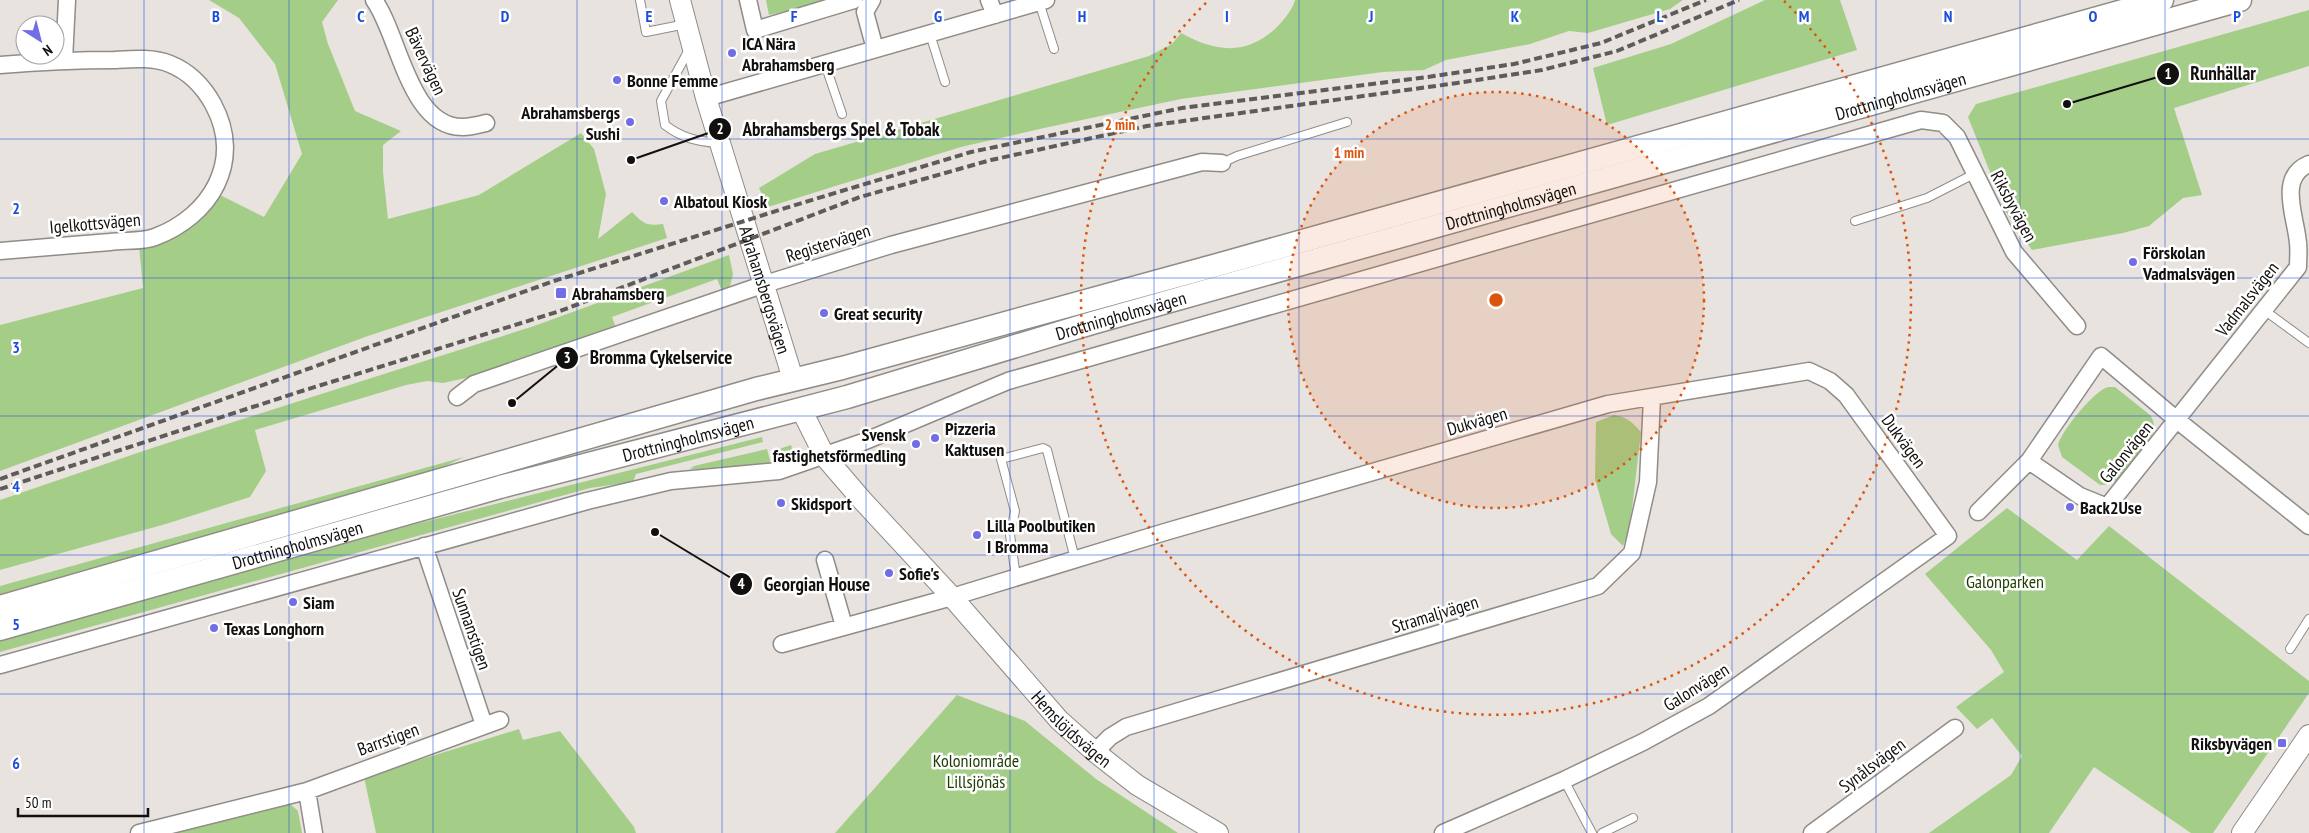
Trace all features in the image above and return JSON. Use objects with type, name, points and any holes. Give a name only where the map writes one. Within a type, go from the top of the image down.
[{"type":"main road","name":"Drottningholmsvägen","points":[[0,607],[793,379],[842,368],[1217,265],[2162,0]]},
{"type":"main road","name":"Drottningholmsvägen","points":[[0,629],[500,488],[801,409],[1092,323],[2240,0]]},
{"type":"main road","points":[[793,379],[801,409]]},
{"type":"street","points":[[65,40],[67,0]]},
{"type":"street","name":"Bävervägen","points":[[374,0],[388,24],[404,67],[424,108],[447,124],[462,127],[486,124]]},
{"type":"street","name":"Abrahamsbergsvägen","points":[[680,0],[706,98],[793,379]]},
{"type":"street","points":[[748,0],[755,30],[854,0]]},
{"type":"street","points":[[872,0],[865,12],[875,49]]},
{"type":"street","points":[[706,98],[930,34],[992,7],[1043,1]]},
{"type":"street","name":"Igelkottsvägen","points":[[0,251],[153,238],[180,225],[202,205],[220,176],[224,163],[226,141],[222,124],[205,88],[186,72],[168,63],[145,59],[65,60]]},
{"type":"street","name":"Igelkottsvägen","points":[[0,65],[15,64]]},
{"type":"street","name":"Drottningholmsvägen","points":[[0,665],[587,501],[672,481],[779,471],[826,457],[1008,381],[1921,120],[1943,123]]},
{"type":"street","name":"Riksbyvägen","points":[[1943,123],[1957,137],[2014,252],[2077,326]]},
{"type":"street","name":"Registervägen","points":[[457,397],[474,384],[765,284],[891,245],[1202,162],[1222,163]]},
{"type":"street","name":"Vadmalsvägen","points":[[2177,420],[2264,310],[2303,271],[2290,190],[2293,176],[2303,166],[2309,164]]},
{"type":"street","points":[[1978,512],[2030,461],[2101,356],[2309,526]]},
{"type":"street","name":"Dukvägen","points":[[952,597],[1075,559],[1608,404],[1809,371],[1823,378],[1846,395],[1948,536]]},
{"type":"street","name":"Stramaljvägen","points":[[1095,752],[1110,737],[1126,727],[1598,586],[1632,553],[1648,482],[1652,398]]},
{"type":"street","name":"Hemslöjdsvägen","points":[[801,409],[826,457],[886,528],[952,597],[1059,720],[1095,752],[1137,785],[1218,833]]},
{"type":"street","name":"Galonvägen","points":[[2030,461],[2080,496],[2107,507],[2177,420]]},
{"type":"street","name":"Galonvägen","points":[[1443,833],[1564,780],[1642,742],[1709,706],[1948,536]]},
{"type":"street","name":"Sunnanstigen","points":[[424,546],[484,725]]},
{"type":"street","points":[[825,560],[844,626]]},
{"type":"street","points":[[782,644],[952,597]]},
{"type":"street","name":"Barrstigen","points":[[139,833],[307,791],[500,720]]},
{"type":"street","name":"Synålsvägen","points":[[1812,833],[1955,728]]},
{"type":"street","points":[[2242,833],[2309,735]]},
{"type":"street","points":[[307,791],[314,833]]},
{"type":"lane","points":[[640,0],[646,32],[686,24]]},
{"type":"lane","points":[[1043,1],[1054,49]]},
{"type":"lane","points":[[930,34],[946,82]]},
{"type":"lane","points":[[692,45],[661,101],[665,125],[679,136],[697,142],[721,143]]},
{"type":"lane","points":[[825,64],[842,114]]},
{"type":"lane","points":[[1222,163],[1237,156],[1346,122]]},
{"type":"lane","points":[[1855,221],[1927,198],[1974,174]]},
{"type":"lane","points":[[2264,310],[2309,342]]},
{"type":"lane","points":[[1016,577],[1010,535],[1016,511],[1001,459],[1043,448],[1047,450],[1075,559]]},
{"type":"lane","points":[[2290,648],[2309,619]]},
{"type":"lane","points":[[1564,780],[1592,833]]},
{"type":"lane","points":[[1602,833],[1633,818]]},
{"type":"green space","points":[[209,0],[338,0],[322,22],[328,44],[355,111],[401,131],[383,145],[383,172],[388,219],[479,195],[581,133],[594,149],[606,194],[598,239],[632,212],[646,223],[653,225],[663,224],[667,238],[368,336],[0,471],[0,325],[143,288],[139,246],[184,233],[220,195],[264,217],[302,154],[275,64],[239,18]]},
{"type":"green space","points":[[766,0],[823,0],[822,3],[769,15]]},
{"type":"green space","points":[[1295,0],[1683,0],[1670,9],[1588,33],[1569,31],[1530,44],[1446,60],[1424,70],[1383,72],[1181,99],[1044,128],[961,147],[768,207],[759,188],[815,154],[1149,56],[1172,44],[1181,33],[1218,47],[1242,47],[1265,37],[1276,28],[1290,11]]},
{"type":"green space","points":[[1765,0],[1840,0],[1857,50],[1607,125],[1593,68],[1671,44]]},
{"type":"green space","points":[[2309,10],[2309,66],[2174,108],[2202,195],[2183,198],[2149,226],[2123,233],[2032,250],[2006,212],[1968,117],[1976,104]]},
{"type":"green space","points":[[729,255],[733,274],[730,286],[722,291],[717,279],[612,317],[616,328],[475,376],[443,383],[427,381],[406,385],[255,430],[266,471],[250,497],[166,524],[0,570],[0,500],[152,448],[534,326]]},
{"type":"green space","points":[[2108,387],[2115,387],[2150,415],[2154,428],[2152,436],[2124,475],[2109,484],[2100,485],[2062,457],[2058,445],[2065,430],[2079,412],[2095,395]]},
{"type":"green space","points":[[1614,415],[1629,421],[1641,432],[1630,526],[1623,546],[1611,534],[1595,479],[1596,422]]},
{"type":"green space","points":[[762,437],[763,442],[636,474],[633,482],[590,488],[0,652],[0,639],[376,534]]},
{"type":"green space","points":[[791,445],[796,461],[781,465],[776,450]]},
{"type":"green space","points":[[767,449],[772,468],[690,469],[694,466]]},
{"type":"green space","points":[[464,457],[427,475],[0,597],[0,586]]},
{"type":"green space","name":"Galonparken","points":[[2007,508],[2077,560],[2109,526],[2309,681],[2309,693],[2213,833],[2191,833],[2094,767],[2049,833],[1929,833],[2011,775],[2022,756],[1992,718],[1977,729],[1956,707],[2004,672],[1991,650],[1925,574]]},
{"type":"green space","name":"Koloniområde Lillsjönäs","points":[[957,695],[1025,721],[1096,779],[1178,833],[835,833]]},
{"type":"green space","points":[[519,729],[523,740],[560,731],[634,827],[636,833],[376,833],[364,777]]},
{"type":"green space","points":[[287,801],[298,811],[302,833],[154,833]]},
{"type":"railway","points":[[0,479],[554,281],[971,152],[1182,108],[1428,77],[1514,64],[1601,43],[1706,0]]},
{"type":"railway","points":[[0,489],[302,391],[560,311],[860,197],[991,160],[1147,126],[1542,70],[1617,51],[1739,0]]},
{"type":"place","name":"ICA Nära Abrahamsberg","points":[[732,53]]},
{"type":"place","name":"Bonne Femme","points":[[617,80]]},
{"type":"place","name":"Runhällar","points":[[2067,104]]},
{"type":"place","name":"Abrahamsbergs Sushi","points":[[630,122]]},
{"type":"place","name":"Abrahamsbergs Spel & Tobak","points":[[631,160]]},
{"type":"place","name":"Albatoul Kiosk","points":[[664,201]]},
{"type":"place","name":"Förskolan Vadmalsvägen","points":[[2133,262]]},
{"type":"place","name":"Abrahamsberg","points":[[561,293]]},
{"type":"place","name":"Great security","points":[[824,313]]},
{"type":"place","name":"Bromma Cykelservice","points":[[512,403]]},
{"type":"place","name":"Pizzeria Kaktusen","points":[[935,438]]},
{"type":"place","name":"Svensk fastighetsförmedling","points":[[916,444]]},
{"type":"place","name":"Skidsport","points":[[781,503]]},
{"type":"place","name":"Back2Use","points":[[2070,507]]},
{"type":"place","name":"Georgian House","points":[[655,532]]},
{"type":"place","name":"Lilla Poolbutiken I Bromma","points":[[977,535]]},
{"type":"place","name":"Sofie's","points":[[889,573]]},
{"type":"place","name":"Siam","points":[[293,602]]},
{"type":"place","name":"Texas Longhorn","points":[[214,628]]},
{"type":"place","name":"Riksbyvägen","points":[[2282,743]]}]
